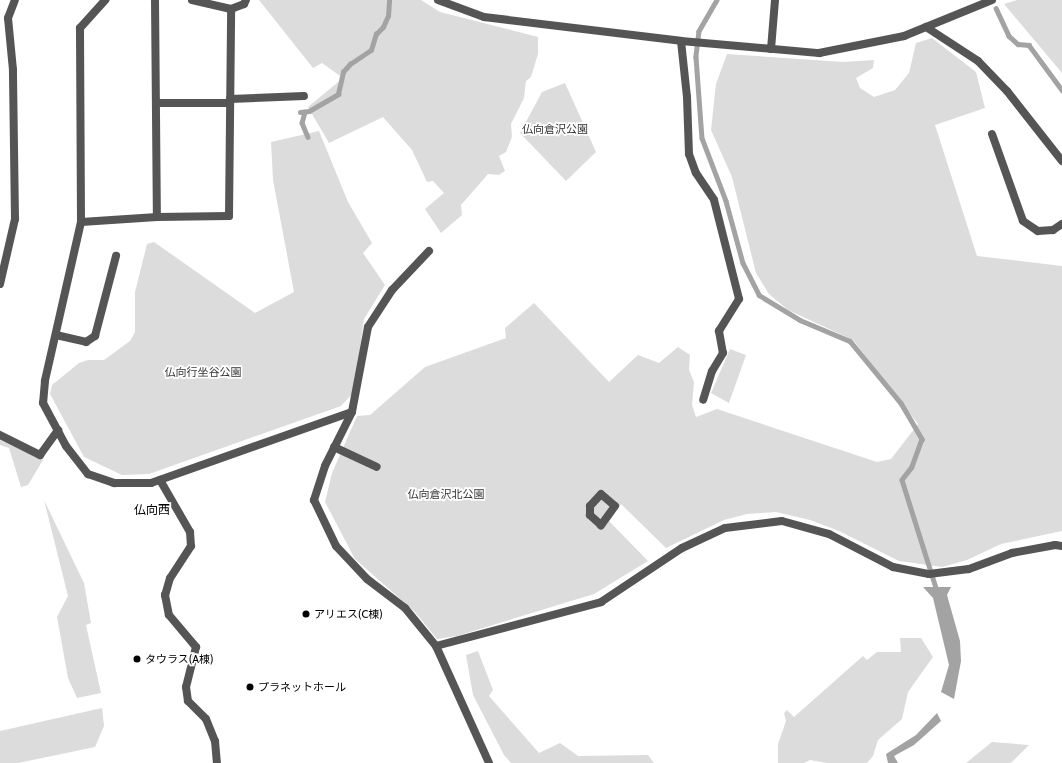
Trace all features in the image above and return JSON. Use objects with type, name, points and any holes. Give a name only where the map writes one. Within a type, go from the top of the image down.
[{"type":"street","points":[[0,284],[15,219],[13,70],[8,18],[15,0]]},
{"type":"street","points":[[105,0],[80,28],[81,222],[45,382],[43,403],[66,446],[88,474],[114,483],[151,483],[352,412]]},
{"type":"street","points":[[155,0],[157,217]]},
{"type":"street","points":[[192,0],[231,9],[244,4],[246,0]]},
{"type":"street","points":[[438,0],[484,17],[681,41],[819,54],[871,44],[926,27],[990,0]]},
{"type":"street","points":[[770,49],[775,0]]},
{"type":"street","points":[[81,222],[157,217],[229,216],[231,9]]},
{"type":"street","points":[[926,27],[951,41],[978,61],[1007,91],[1062,161]]},
{"type":"street","points":[[681,41],[687,97],[689,154],[696,173],[714,200],[739,299],[719,330],[723,353],[712,371],[703,400]]},
{"type":"street","points":[[157,103],[230,101],[304,96]]},
{"type":"street","points":[[992,134],[1023,221],[1038,231],[1053,230],[1062,224]]},
{"type":"street","points":[[429,250],[392,290],[368,327],[352,412],[324,466],[314,500],[336,546],[367,579],[405,608],[436,646],[489,763]]},
{"type":"street","points":[[56,335],[86,342],[95,336],[116,256]]},
{"type":"street","points":[[0,435],[40,455],[58,430]]},
{"type":"street","points":[[334,447],[377,467]]},
{"type":"street","points":[[160,480],[190,532],[191,546],[170,578],[165,595],[170,615],[196,647],[186,687],[188,701],[206,719],[216,741],[217,763]]},
{"type":"street","points":[[436,646],[602,602],[682,548],[725,528],[782,521],[829,534],[893,567],[929,574],[939,574],[969,569],[1012,553],[1055,545],[1062,546]]},
{"type":"green space","points":[[259,0],[421,0],[440,12],[538,37],[538,54],[531,77],[526,81],[524,98],[511,124],[512,137],[506,152],[499,156],[505,171],[499,175],[488,174],[461,205],[462,215],[441,233],[425,209],[444,193],[433,181],[427,182],[412,150],[383,117],[329,143],[308,107],[343,78],[322,63],[313,68]]},
{"type":"green space","points":[[1017,0],[1062,0],[1062,73],[1004,4]]},
{"type":"green space","name":"仏向倉沢北公園","points":[[932,38],[976,72],[985,108],[935,125],[977,256],[1062,266],[1062,531],[1001,544],[967,560],[942,567],[899,561],[839,531],[810,520],[776,512],[747,514],[724,520],[666,548],[621,504],[609,521],[648,561],[594,594],[457,636],[437,639],[414,611],[355,559],[325,502],[332,473],[357,416],[370,415],[425,367],[506,338],[505,328],[534,303],[609,382],[638,355],[659,363],[678,347],[690,355],[689,370],[694,382],[692,405],[696,417],[717,409],[877,462],[891,459],[918,424],[853,340],[788,310],[769,294],[756,273],[732,177],[711,130],[716,84],[727,54],[843,62],[874,60],[873,68],[856,78],[860,88],[874,97],[895,90],[909,73],[916,43]]},
{"type":"green space","name":"仏向倉沢公園","points":[[565,83],[596,152],[566,181],[520,133],[542,92]]},
{"type":"green space","name":"仏向行坐谷公園","points":[[319,131],[348,202],[372,243],[363,253],[385,285],[364,319],[354,392],[341,406],[149,474],[122,475],[84,457],[50,394],[52,385],[79,363],[88,360],[104,360],[130,341],[135,332],[135,292],[147,244],[154,242],[255,313],[294,292],[273,180],[271,142]]},
{"type":"green space","points":[[730,349],[746,355],[729,403],[711,393]]},
{"type":"green space","points":[[0,440],[43,460],[28,485],[21,487],[9,448],[0,445]]},
{"type":"green space","points":[[44,500],[84,583],[91,623],[86,625],[101,693],[77,698],[68,678],[57,617],[68,596]]},
{"type":"green space","points":[[900,638],[921,638],[933,657],[908,692],[902,719],[878,740],[873,756],[867,763],[827,763],[810,760],[804,763],[778,763],[778,744],[786,721],[784,713],[787,710],[794,717],[863,656],[867,660],[877,652],[901,652]]},
{"type":"green space","points":[[478,651],[493,690],[489,696],[539,753],[560,743],[578,756],[648,755],[654,763],[511,763],[504,755],[473,695],[466,655]]},
{"type":"green space","points":[[102,708],[104,726],[95,747],[18,763],[0,763],[0,731]]},
{"type":"green space","points":[[992,742],[1029,745],[1011,763],[966,763]]},
{"type":"shaded area","points":[[923,587],[951,587],[947,595],[960,641],[961,661],[954,699],[941,692],[949,665],[933,598]]},
{"type":"shaded area","points":[[937,713],[941,721],[914,745],[894,756],[898,763],[888,763],[886,754],[916,735]]},
{"type":"waterway","points":[[300,112],[309,111],[338,94],[343,72],[350,64],[371,50],[376,34],[383,27],[388,16],[389,0]]},
{"type":"waterway","points":[[717,0],[699,31],[696,57],[702,138],[726,201],[743,263],[759,295],[800,320],[850,341],[901,403],[922,439],[912,467],[902,480],[936,588]]},
{"type":"waterway","points":[[996,8],[1009,36],[1018,44],[1029,45],[1062,90]]},
{"type":"waterway","points":[[305,112],[302,123],[308,137]]},
{"type":"place","name":"アリエス(C棟)","points":[[306,614]]},
{"type":"place","name":"タウラス(A棟)","points":[[137,659]]},
{"type":"place","name":"プラネットホール","points":[[250,687]]},
{"type":"district","name":"仏向西","points":[[152,510]]}]
